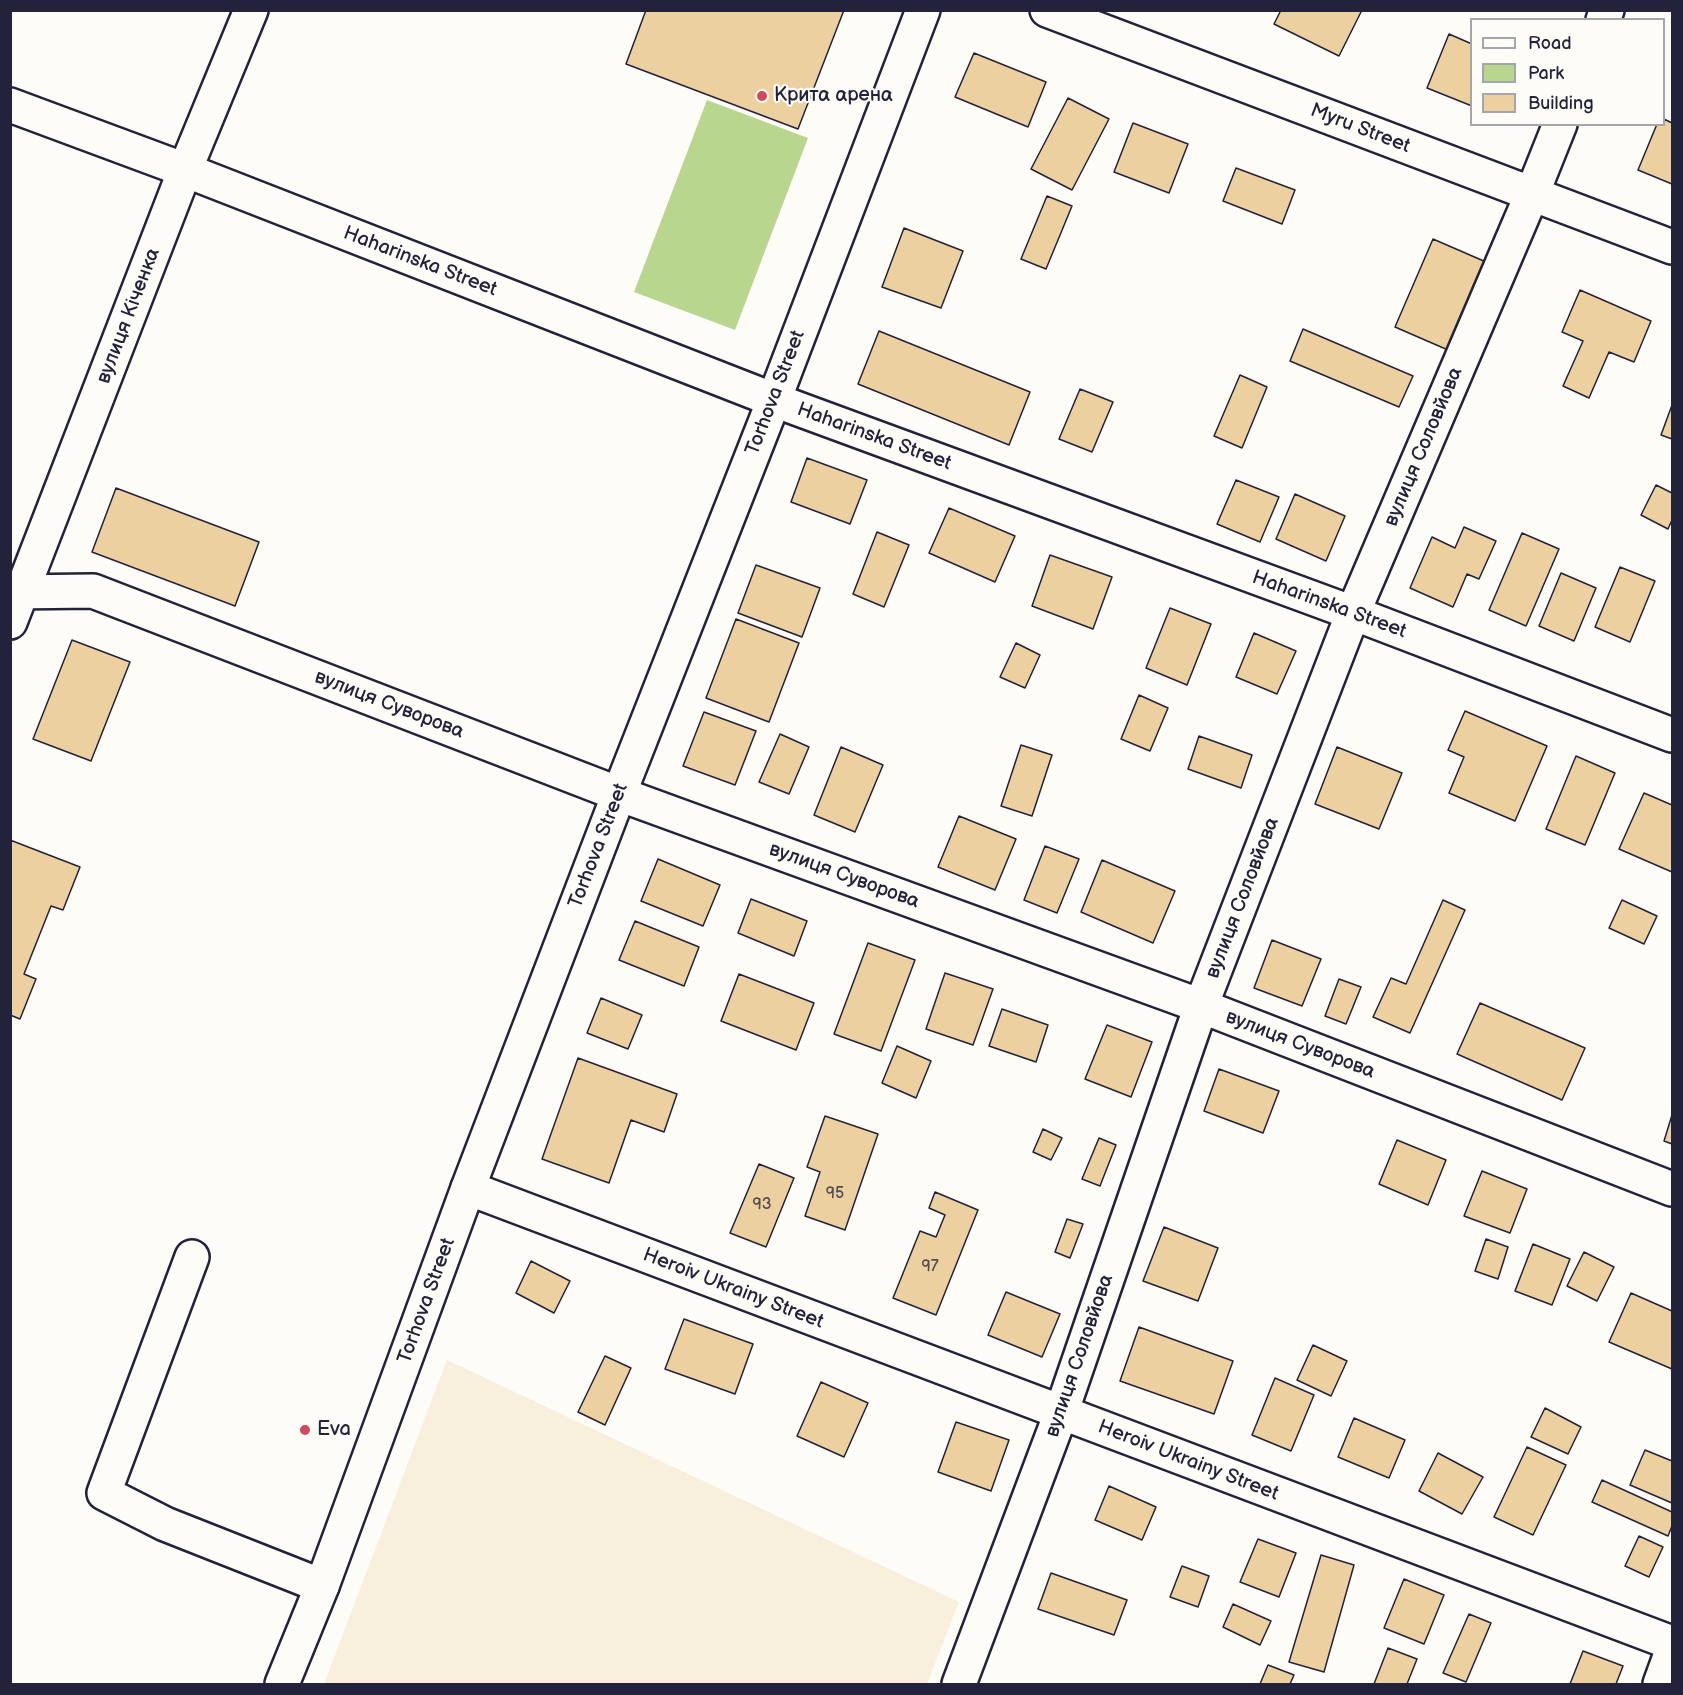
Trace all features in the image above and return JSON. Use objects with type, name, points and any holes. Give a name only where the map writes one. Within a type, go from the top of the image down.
[{"type":"street","name":"вулиця Кіченка","points":[[10,622],[16,592],[251,10]]},
{"type":"street","name":"Torhova Street","points":[[282,1684],[322,1586],[468,1188],[923,10]]},
{"type":"street","name":"Myru Street","points":[[1047,10],[1672,247]]},
{"type":"street","name":"Haharinska Street","points":[[10,105],[185,170],[774,400],[1353,613],[1672,735]]},
{"type":"street","name":"вулиця Соловйова","points":[[959,1684],[1061,1413],[1202,1006],[1353,613],[1559,126]]},
{"type":"street","name":"вулиця Суворова","points":[[16,592],[93,591],[619,794],[1202,1006],[1672,1189]]},
{"type":"street","name":"Heroiv Ukrainy Street","points":[[468,1188],[1672,1643]]},
{"type":"street","points":[[192,1257],[104,1493],[165,1524],[322,1586]]},
{"type":"street","points":[[1660,1684],[1672,1651]]},
{"type":"shaded area","points":[[447,1360],[959,1602],[927,1684],[324,1684]]},
{"type":"green space","points":[[707,100],[808,138],[735,330],[634,292]]},
{"type":"building","name":"Крита арена","points":[[646,10],[844,10],[798,129],[626,64]]},
{"type":"building","points":[[1281,10],[1362,10],[1339,56],[1274,24]]},
{"type":"building","points":[[1449,34],[1470,43],[1470,105],[1427,88]]},
{"type":"building","points":[[974,53],[1046,82],[1028,127],[955,97]]},
{"type":"building","points":[[1068,98],[1109,119],[1072,190],[1031,169]]},
{"type":"building","points":[[1665,120],[1672,123],[1672,184],[1638,170],[1656,126],[1665,126]]},
{"type":"building","points":[[1133,123],[1188,144],[1169,193],[1114,172]]},
{"type":"building","points":[[1236,168],[1295,190],[1282,224],[1223,201]]},
{"type":"building","points":[[1047,196],[1072,206],[1046,269],[1021,259]]},
{"type":"building","points":[[904,228],[963,251],[941,308],[882,287]]},
{"type":"building","points":[[1433,239],[1486,262],[1448,350],[1395,327]]},
{"type":"building","points":[[1580,290],[1651,321],[1634,362],[1609,352],[1589,398],[1563,386],[1583,341],[1562,332]]},
{"type":"building","points":[[1303,329],[1413,376],[1399,407],[1290,361]]},
{"type":"building","points":[[879,331],[1030,392],[1009,445],[858,384]]},
{"type":"building","points":[[1240,375],[1267,387],[1242,448],[1214,436]]},
{"type":"building","points":[[1080,389],[1113,402],[1092,452],[1059,439]]},
{"type":"building","points":[[1672,405],[1672,439],[1661,435]]},
{"type":"building","points":[[807,458],[867,480],[850,524],[791,502]]},
{"type":"building","points":[[1236,480],[1279,497],[1260,542],[1217,524]]},
{"type":"building","points":[[1656,485],[1672,493],[1672,520],[1668,529],[1641,515]]},
{"type":"building","points":[[116,488],[259,542],[235,606],[92,552]]},
{"type":"building","points":[[1295,494],[1345,516],[1326,561],[1276,539]]},
{"type":"building","points":[[949,508],[1015,536],[995,582],[929,553]]},
{"type":"building","points":[[1464,527],[1496,541],[1479,579],[1467,574],[1453,607],[1410,588],[1432,537],[1455,548]]},
{"type":"building","points":[[877,532],[909,545],[884,607],[853,594]]},
{"type":"building","points":[[1522,533],[1559,549],[1526,626],[1489,610]]},
{"type":"building","points":[[1050,555],[1112,577],[1093,629],[1032,606]]},
{"type":"building","points":[[756,565],[820,588],[802,637],[738,613]]},
{"type":"building","points":[[1620,567],[1655,581],[1630,642],[1595,627]]},
{"type":"building","points":[[1561,573],[1596,588],[1574,641],[1539,626]]},
{"type":"building","points":[[1170,608],[1211,624],[1187,685],[1146,668]]},
{"type":"building","points":[[736,619],[799,643],[769,722],[706,698]]},
{"type":"building","points":[[1254,633],[1296,651],[1277,694],[1236,677]]},
{"type":"building","points":[[72,640],[130,662],[91,761],[33,739]]},
{"type":"building","points":[[1016,643],[1040,655],[1025,688],[1000,677]]},
{"type":"building","points":[[1139,695],[1168,708],[1150,751],[1121,739]]},
{"type":"building","points":[[1465,711],[1547,746],[1515,821],[1449,793],[1464,757],[1448,750]]},
{"type":"building","points":[[704,712],[756,731],[735,785],[683,766]]},
{"type":"building","points":[[780,734],[809,747],[789,794],[759,782]]},
{"type":"building","points":[[1199,736],[1252,755],[1241,788],[1188,769]]},
{"type":"building","points":[[1021,745],[1052,755],[1032,816],[1001,806]]},
{"type":"building","points":[[841,747],[883,765],[855,832],[814,815]]},
{"type":"building","points":[[1337,747],[1402,773],[1379,829],[1315,804]]},
{"type":"building","points":[[1576,756],[1615,773],[1585,845],[1546,829]]},
{"type":"building","points":[[1644,793],[1672,805],[1672,872],[1619,849]]},
{"type":"building","points":[[959,816],[1016,839],[995,890],[938,867]]},
{"type":"building","points":[[10,840],[80,867],[63,910],[51,906],[24,974],[36,979],[20,1019],[10,1015]]},
{"type":"building","points":[[1045,846],[1079,859],[1057,913],[1024,900]]},
{"type":"building","points":[[658,859],[720,885],[703,926],[641,901]]},
{"type":"building","points":[[1102,860],[1175,891],[1153,943],[1081,912]]},
{"type":"building","points":[[751,899],[807,921],[794,956],[738,933]]},
{"type":"building","points":[[1443,900],[1465,910],[1410,1033],[1373,1017],[1391,978],[1406,984]]},
{"type":"building","points":[[1622,900],[1657,916],[1644,944],[1609,928]]},
{"type":"building","points":[[635,921],[699,947],[684,986],[619,960]]},
{"type":"building","points":[[1272,940],[1321,959],[1302,1006],[1254,988]]},
{"type":"building","points":[[868,943],[915,960],[881,1051],[834,1034]]},
{"type":"building","points":[[945,973],[993,989],[973,1045],[926,1029]]},
{"type":"building","points":[[739,974],[814,1003],[796,1050],[721,1021]]},
{"type":"building","points":[[1339,979],[1361,987],[1346,1024],[1325,1016]]},
{"type":"building","points":[[601,998],[642,1015],[628,1049],[587,1033]]},
{"type":"building","points":[[1480,1003],[1585,1048],[1562,1100],[1457,1054]]},
{"type":"building","points":[[1002,1009],[1048,1025],[1036,1062],[989,1046]]},
{"type":"building","points":[[1107,1025],[1152,1042],[1131,1097],[1085,1079]]},
{"type":"building","points":[[897,1046],[931,1061],[916,1098],[882,1083]]},
{"type":"building","points":[[578,1058],[677,1094],[664,1132],[631,1120],[609,1183],[542,1159]]},
{"type":"building","points":[[1219,1069],[1279,1091],[1263,1133],[1204,1111]]},
{"type":"building","points":[[1672,1115],[1672,1144],[1664,1141]]},
{"type":"building","points":[[825,1116],[878,1134],[845,1230],[805,1216],[820,1172],[807,1167]]},
{"type":"building","points":[[1043,1129],[1062,1138],[1051,1160],[1033,1152]]},
{"type":"building","points":[[1099,1138],[1116,1145],[1100,1186],[1082,1179]]},
{"type":"building","points":[[1397,1140],[1446,1160],[1428,1205],[1379,1184]]},
{"type":"building","points":[[759,1164],[794,1178],[766,1247],[730,1233]]},
{"type":"building","points":[[1482,1171],[1527,1189],[1510,1233],[1464,1216]]},
{"type":"building","points":[[935,1192],[978,1210],[936,1315],[893,1298],[920,1231],[936,1237],[945,1215],[929,1208]]},
{"type":"building","points":[[1067,1219],[1083,1224],[1070,1258],[1055,1252]]},
{"type":"building","points":[[1164,1227],[1218,1248],[1198,1301],[1143,1281]]},
{"type":"building","points":[[1486,1239],[1508,1247],[1498,1279],[1475,1271]]},
{"type":"building","points":[[1533,1244],[1570,1259],[1552,1305],[1515,1291]]},
{"type":"building","points":[[1584,1252],[1614,1267],[1597,1301],[1567,1286]]},
{"type":"building","points":[[531,1261],[570,1281],[554,1313],[516,1293]]},
{"type":"building","points":[[1006,1292],[1060,1314],[1042,1357],[988,1335]]},
{"type":"building","points":[[1631,1293],[1672,1311],[1672,1369],[1609,1342]]},
{"type":"building","points":[[684,1319],[753,1344],[735,1394],[665,1369]]},
{"type":"building","points":[[1139,1327],[1233,1361],[1214,1414],[1120,1381]]},
{"type":"building","points":[[1313,1345],[1347,1361],[1331,1396],[1297,1380]]},
{"type":"building","points":[[605,1356],[631,1368],[605,1425],[578,1412]]},
{"type":"building","points":[[1275,1378],[1314,1395],[1291,1451],[1252,1435]]},
{"type":"building","points":[[821,1382],[868,1403],[844,1457],[797,1436]]},
{"type":"building","points":[[1545,1408],[1581,1427],[1568,1454],[1531,1437]]},
{"type":"building","points":[[1354,1418],[1405,1440],[1389,1478],[1338,1457]]},
{"type":"building","points":[[956,1422],[1009,1440],[991,1491],[938,1472]]},
{"type":"building","points":[[1527,1447],[1566,1465],[1533,1535],[1494,1517]]},
{"type":"building","points":[[1645,1450],[1672,1461],[1672,1503],[1630,1485]]},
{"type":"building","points":[[1438,1453],[1483,1477],[1462,1514],[1419,1491]]},
{"type":"building","points":[[1602,1480],[1672,1512],[1672,1526],[1668,1536],[1592,1502]]},
{"type":"building","points":[[1109,1486],[1156,1507],[1142,1540],[1095,1520]]},
{"type":"building","points":[[1639,1536],[1663,1547],[1649,1577],[1625,1566]]},
{"type":"building","points":[[1258,1539],[1296,1553],[1279,1597],[1240,1582]]},
{"type":"building","points":[[1321,1555],[1354,1565],[1324,1672],[1289,1662]]},
{"type":"building","points":[[1182,1566],[1209,1576],[1198,1607],[1170,1597]]},
{"type":"building","points":[[1051,1573],[1127,1600],[1114,1635],[1038,1609]]},
{"type":"building","points":[[1404,1579],[1444,1595],[1424,1644],[1384,1628]]},
{"type":"building","points":[[1233,1604],[1271,1621],[1260,1645],[1223,1627]]},
{"type":"building","points":[[1469,1614],[1491,1623],[1466,1682],[1443,1673]]},
{"type":"building","points":[[1388,1648],[1417,1659],[1407,1684],[1374,1684]]},
{"type":"building","points":[[1583,1651],[1623,1666],[1616,1684],[1570,1684]]},
{"type":"building","points":[[1268,1665],[1294,1675],[1290,1684],[1260,1684]]},
{"type":"place","name":"Крита арена","points":[[762,96]]},
{"type":"place","name":"Eva","points":[[305,1430]]}]
